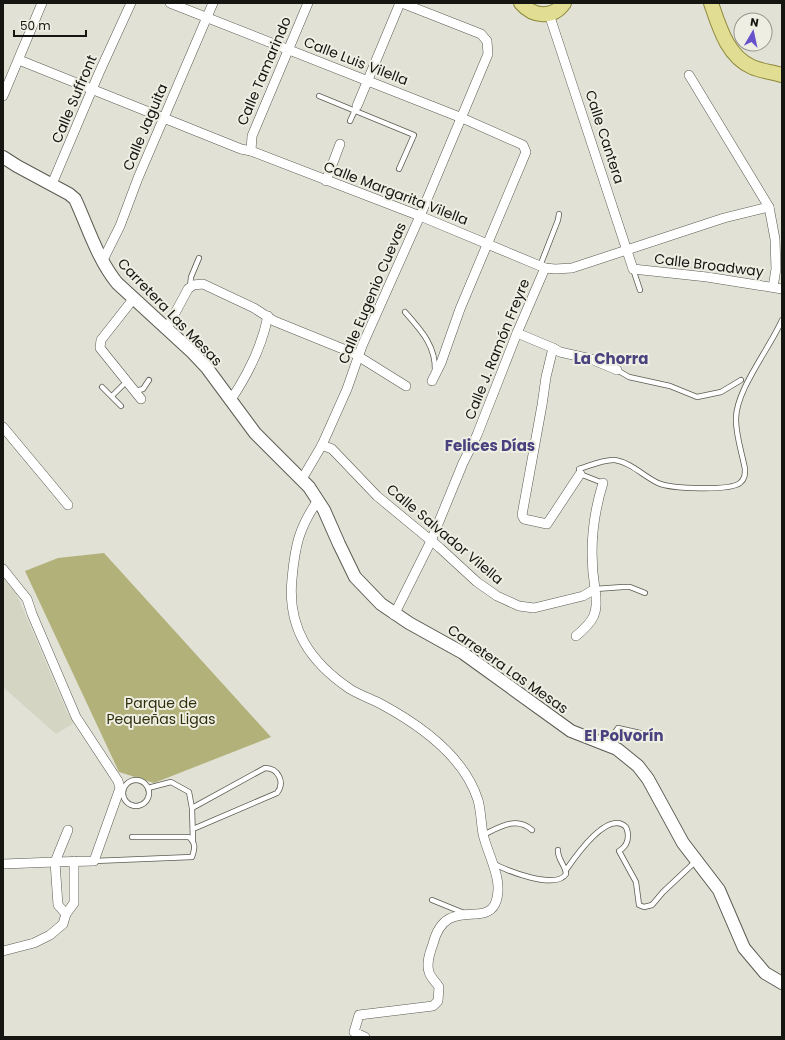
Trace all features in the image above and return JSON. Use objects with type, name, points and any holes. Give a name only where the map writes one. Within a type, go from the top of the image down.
[{"type":"main road","points":[[521,3],[533,13],[549,14],[560,8],[564,3]]},
{"type":"main road","points":[[711,3],[721,32],[738,58],[752,67],[782,75]]},
{"type":"street","points":[[3,96],[42,3]]},
{"type":"street","name":"Calle Suffront","points":[[52,184],[131,3]]},
{"type":"street","name":"Calle Luis Vilella","points":[[170,3],[462,118],[521,143],[526,152],[488,244]]},
{"type":"street","name":"Calle Jaguita","points":[[102,262],[120,226],[213,3]]},
{"type":"street","name":"Calle Tamarindo","points":[[251,151],[250,146],[252,136],[308,3]]},
{"type":"street","points":[[356,109],[401,3]]},
{"type":"street","name":"Calle Eugenio Cuevas","points":[[302,478],[322,445],[347,389],[362,346],[462,118],[488,50],[487,41],[481,34],[401,3]]},
{"type":"street","name":"Calle Cantera","points":[[549,14],[633,269]]},
{"type":"street","name":"Calle Margarita Vilella","points":[[19,60],[241,150],[251,151],[420,216],[543,267],[572,268],[724,218],[769,207]]},
{"type":"street","points":[[689,75],[769,207],[775,239],[778,288]]},
{"type":"street","points":[[326,181],[340,144]]},
{"type":"street","name":"Carretera Las Mesas","points":[[3,157],[52,184],[75,199],[102,262],[117,283],[167,328],[207,368],[255,433],[302,478],[318,500],[330,521],[355,577],[364,588],[394,615],[463,653],[571,731],[617,748],[638,766],[648,779],[677,834],[719,890],[744,948],[765,974],[782,982]]},
{"type":"street","points":[[433,378],[441,363],[460,309],[488,244]]},
{"type":"street","name":"Calle J. Ramón Freyre","points":[[394,615],[431,541],[463,463],[477,435],[543,267]]},
{"type":"street","name":"Calle Broadway","points":[[633,269],[778,288]]},
{"type":"street","points":[[167,328],[190,287],[203,284],[268,316],[274,321],[316,336],[359,357],[406,386]]},
{"type":"street","points":[[134,298],[100,344],[101,352],[141,399]]},
{"type":"street","points":[[230,401],[242,384],[265,330],[268,316]]},
{"type":"street","points":[[517,333],[560,352],[591,359],[617,370]]},
{"type":"street","points":[[553,348],[546,377],[522,515],[524,519],[547,524],[580,471]]},
{"type":"street","points":[[3,427],[68,505]]},
{"type":"street","name":"Calle Salvador Vilella","points":[[322,445],[332,449],[377,496],[487,590],[519,606],[540,607],[583,596],[595,589]]},
{"type":"street","points":[[576,636],[585,628],[595,614],[597,607],[592,549],[594,515],[603,483]]},
{"type":"street","points":[[318,500],[301,528],[294,554],[290,589],[297,631],[321,664],[350,689],[391,710],[436,741],[468,779],[478,800],[483,835],[498,887],[494,906],[490,911],[482,914],[466,913],[442,923],[436,932],[428,959],[428,972],[439,987],[438,1001],[433,1006],[359,1015],[354,1032],[365,1037]]},
{"type":"street","points":[[3,569],[27,599],[76,717],[123,788],[94,860],[3,864]]},
{"type":"street","points":[[66,914],[58,905],[56,862],[68,830]]},
{"type":"street","points":[[3,951],[34,943],[50,935],[63,924],[66,914],[74,903],[74,862]]},
{"type":"lane","points":[[319,96],[356,109],[414,135],[400,169]]},
{"type":"lane","points":[[350,121],[356,109]]},
{"type":"lane","points":[[543,267],[559,214]]},
{"type":"lane","points":[[190,287],[191,277],[199,258]]},
{"type":"lane","points":[[633,269],[640,290]]},
{"type":"lane","points":[[405,312],[422,331],[430,345],[435,359],[433,378]]},
{"type":"lane","points":[[580,471],[612,460],[631,466],[666,485],[720,487],[732,486],[740,483],[745,476],[745,469],[735,419],[743,394],[782,320]]},
{"type":"lane","points":[[617,370],[629,377],[670,386],[697,397],[721,392],[741,380]]},
{"type":"lane","points":[[135,391],[143,389],[149,380]]},
{"type":"lane","points":[[112,396],[127,381]]},
{"type":"lane","points":[[102,387],[121,406]]},
{"type":"lane","points":[[580,471],[603,483]]},
{"type":"lane","points":[[595,589],[630,587],[645,593]]},
{"type":"lane","points":[[617,748],[613,736],[618,728],[640,733]]},
{"type":"lane","points":[[192,808],[265,768],[270,768],[276,772],[282,781],[281,787],[277,793],[192,829]]},
{"type":"lane","points":[[136,780],[143,782],[148,788],[148,798],[144,804],[136,806],[130,804],[125,799],[123,788],[129,782],[136,780]]},
{"type":"lane","points":[[94,860],[192,857],[195,849],[192,829],[192,808],[189,792],[171,782],[148,788]]},
{"type":"lane","points":[[483,835],[516,822],[523,823],[532,830]]},
{"type":"lane","points":[[492,862],[504,869],[539,879],[565,877],[566,870],[581,850],[597,833],[612,823],[622,824],[626,827],[628,840],[624,848],[619,851],[636,882],[639,905],[644,907],[652,905],[663,892],[697,861]]},
{"type":"lane","points":[[132,837],[183,836],[189,837],[193,841]]},
{"type":"lane","points":[[558,850],[558,854],[566,870]]},
{"type":"lane","points":[[432,900],[466,913]]},
{"type":"shaded area","points":[[3,578],[16,593],[67,712],[74,723],[56,734],[3,687]]},
{"type":"green space","name":"Parque de Pequeñas Ligas","points":[[104,553],[271,737],[154,783],[119,772],[25,571],[58,558]]},
{"type":"district","name":"La Chorra","points":[[611,359]]},
{"type":"district","name":"Felices Días","points":[[490,446]]},
{"type":"district","name":"El Polvorín","points":[[624,736]]}]
